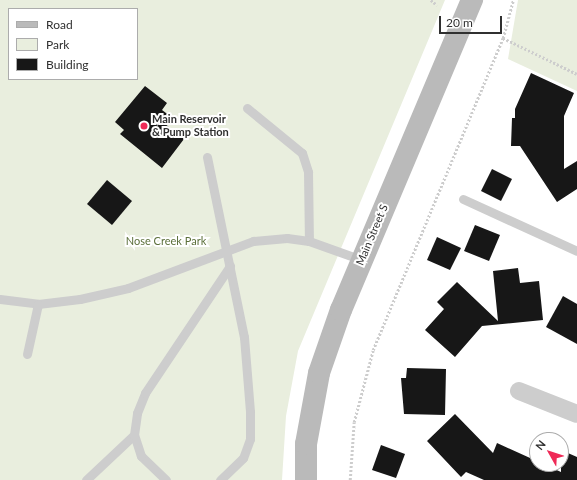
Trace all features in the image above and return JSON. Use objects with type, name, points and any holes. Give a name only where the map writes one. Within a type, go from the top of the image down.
[{"type":"main road","name":"Main Street S","points":[[306,480],[306,444],[319,373],[362,260],[472,0]]},
{"type":"street","points":[[518,390],[577,414]]},
{"type":"lane","points":[[248,108],[302,154],[308,172],[309,242]]},
{"type":"lane","points":[[207,157],[244,337],[250,439],[243,458],[220,480]]},
{"type":"lane","points":[[463,199],[577,251]]},
{"type":"lane","points":[[0,299],[38,304],[80,299],[128,288],[227,249],[273,240],[309,242],[362,260]]},
{"type":"lane","points":[[166,480],[141,456],[134,435],[137,413],[145,393],[230,266]]},
{"type":"lane","points":[[26,354],[38,304]]},
{"type":"lane","points":[[86,480],[134,435]]},
{"type":"path","points":[[431,0],[437,5]]},
{"type":"path","points":[[350,480],[354,422],[373,350],[503,38],[513,0]]},
{"type":"path","points":[[503,38],[577,74]]},
{"type":"green space","name":"Nose Creek Park","points":[[0,0],[445,0],[298,351],[286,416],[282,480],[0,480]]},
{"type":"green space","points":[[518,0],[577,0],[577,91],[508,59]]},
{"type":"building","points":[[531,73],[574,93],[564,116],[564,169],[577,161],[577,189],[557,202],[520,146],[511,146],[512,118],[515,118],[515,109]]},
{"type":"building","name":"Main Reservoir & Pump Station","points":[[145,86],[167,103],[162,110],[170,116],[164,123],[184,139],[162,168],[120,134],[124,130],[115,122]]},
{"type":"building","points":[[492,169],[512,179],[501,201],[481,191]]},
{"type":"building","points":[[107,180],[132,201],[112,225],[87,204]]},
{"type":"building","points":[[475,225],[500,235],[489,261],[464,251]]},
{"type":"building","points":[[437,237],[461,248],[450,270],[427,260]]},
{"type":"building","points":[[518,268],[520,283],[539,281],[543,320],[482,326],[455,357],[425,330],[444,309],[437,302],[457,282],[498,321],[493,271]]},
{"type":"building","points":[[563,296],[577,304],[577,344],[546,327]]},
{"type":"building","points":[[407,368],[446,369],[445,415],[404,414],[401,378],[406,378]]},
{"type":"building","points":[[455,414],[493,453],[497,443],[529,458],[529,472],[569,472],[569,454],[577,457],[577,480],[484,480],[466,472],[461,477],[427,441]]},
{"type":"building","points":[[381,445],[405,454],[396,478],[372,470]]},
{"type":"place","name":"Main Reservoir & Pump Station","points":[[144,126]]}]
